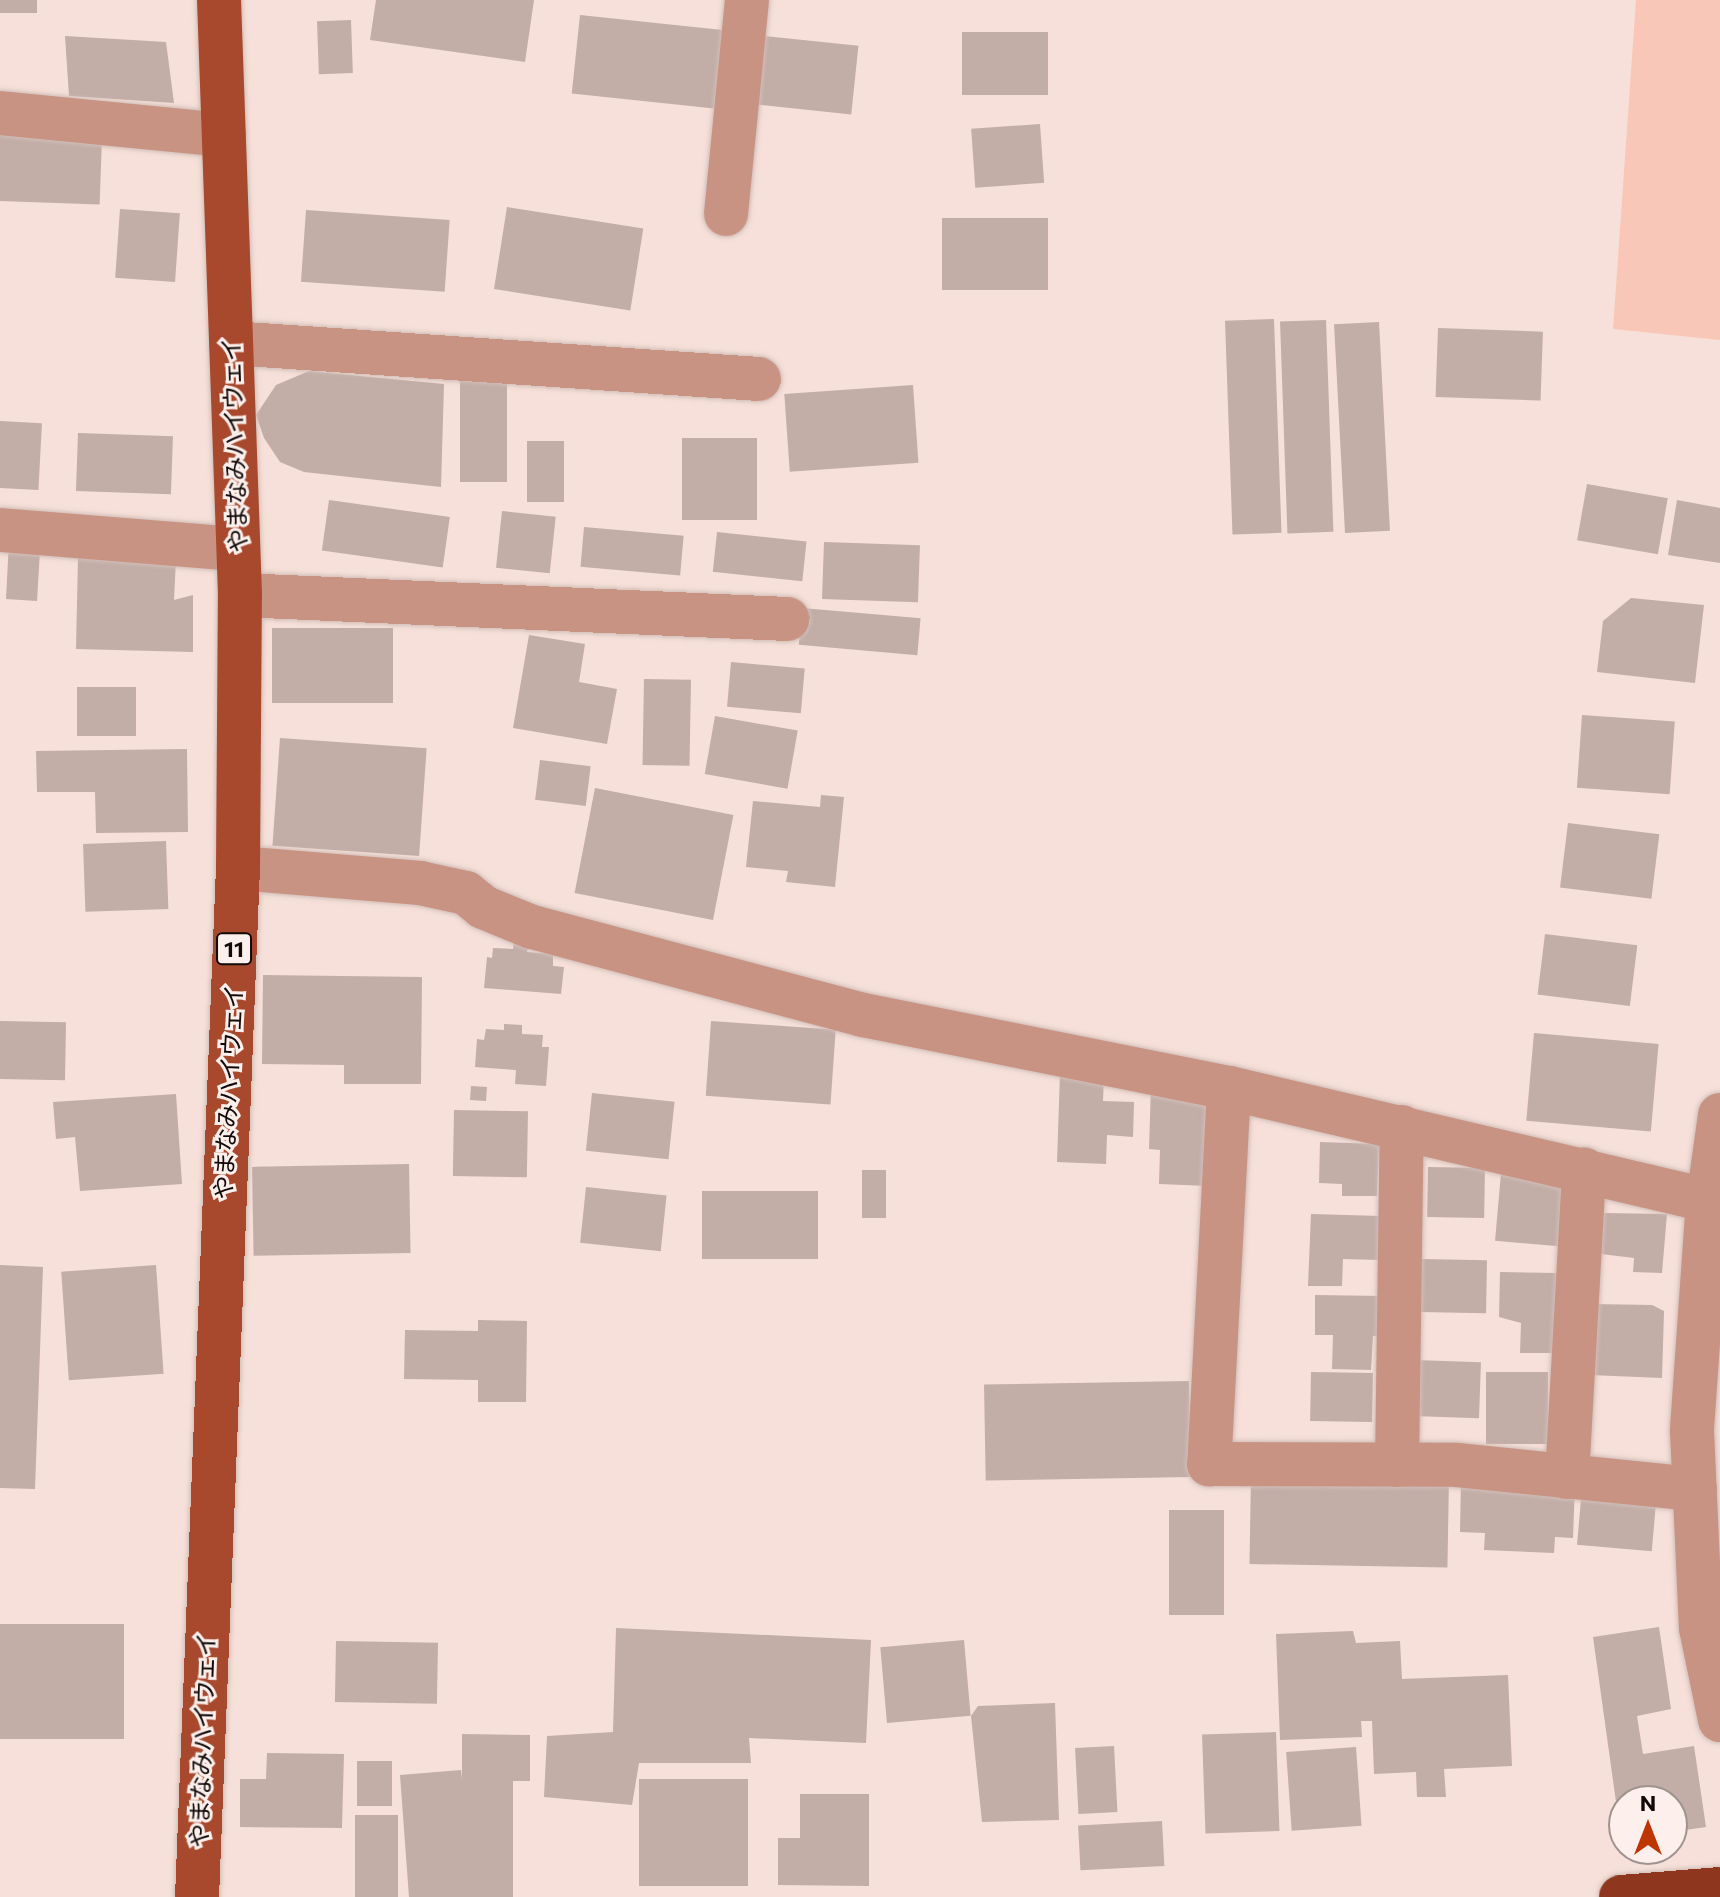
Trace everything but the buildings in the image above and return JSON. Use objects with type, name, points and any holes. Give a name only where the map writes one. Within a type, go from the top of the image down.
[{"type":"highway","points":[[1621,1897],[1720,1889]]},
{"type":"main road","name":"やまなみハイウェイ","points":[[197,1897],[238,868],[240,595],[219,0]]},
{"type":"street","points":[[726,214],[747,0]]},
{"type":"street","points":[[0,113],[224,135]]},
{"type":"street","points":[[231,343],[759,379]]},
{"type":"street","points":[[0,530],[236,549]]},
{"type":"street","points":[[240,595],[787,619]]},
{"type":"street","points":[[238,868],[420,883],[466,893],[483,907],[532,927],[848,1011],[1229,1088],[1708,1200]]},
{"type":"street","points":[[1229,1088],[1209,1464],[1457,1465],[1695,1489]]},
{"type":"street","points":[[1720,1115],[1708,1200],[1692,1431],[1701,1628],[1720,1720]]},
{"type":"street","points":[[1397,1465],[1402,1127]]},
{"type":"street","points":[[1567,1477],[1584,1169]]},
{"type":"shaded area","points":[[1636,0],[1720,0],[1720,340],[1613,329]]}]
